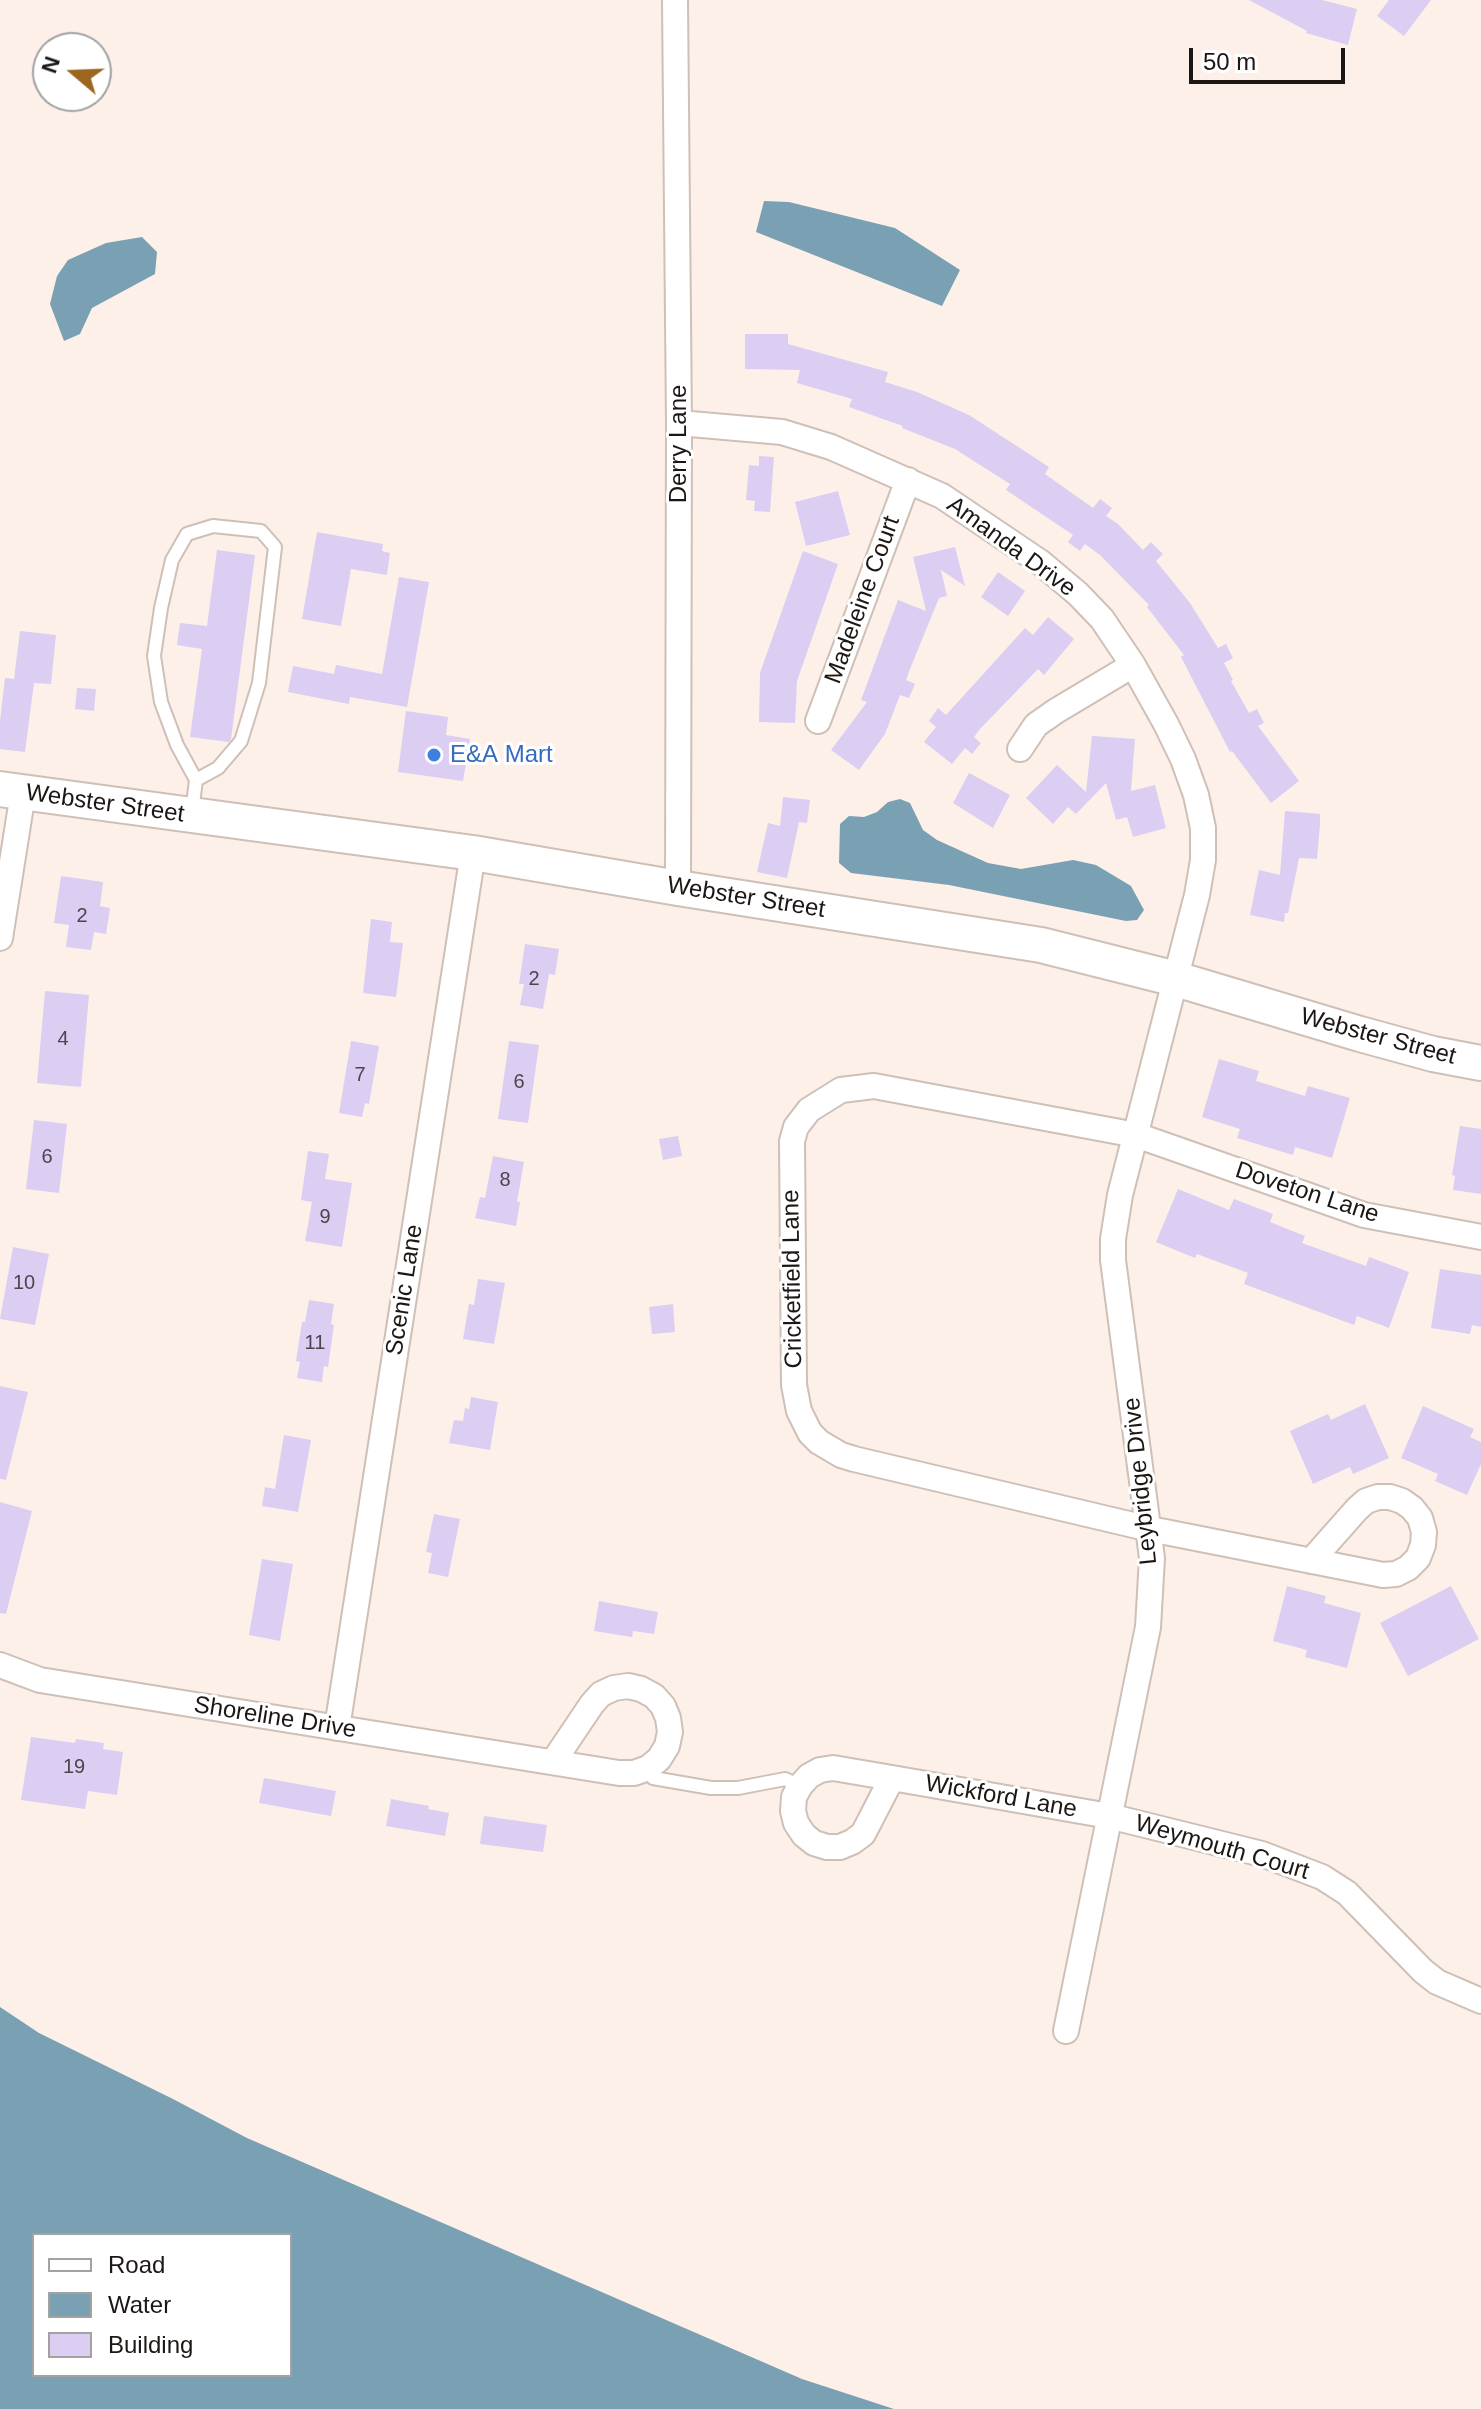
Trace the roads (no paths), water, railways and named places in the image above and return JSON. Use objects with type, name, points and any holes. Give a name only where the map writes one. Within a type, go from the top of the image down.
[{"type":"main road","name":"Webster Street","points":[[12,791],[473,853],[1041,945],[1176,979],[1433,1054],[1481,1063]]},
{"type":"street","name":"Derry Lane","points":[[675,0],[679,423],[678,888]]},
{"type":"street","name":"Amanda Drive","points":[[679,423],[782,432],[831,447],[908,480],[942,496],[1040,562],[1102,619],[1133,665],[1183,759],[1196,795],[1203,828],[1203,860],[1197,895],[1176,979]]},
{"type":"street","name":"Madeleine Court","points":[[818,721],[908,480]]},
{"type":"street","points":[[1020,749],[1036,725],[1133,665]]},
{"type":"street","points":[[0,938],[12,791]]},
{"type":"street","name":"Scenic Lane","points":[[337,1728],[473,853]]},
{"type":"street","name":"Leybridge Drive","points":[[1066,2031],[1148,1627],[1152,1558],[1150,1529],[1113,1260],[1115,1215],[1176,979]]},
{"type":"street","name":"Cricketfield Lane","points":[[1136,1135],[874,1086],[841,1090],[809,1110],[796,1127],[792,1141],[794,1385],[799,1411],[810,1433],[841,1455],[1150,1529],[1311,1561]]},
{"type":"street","name":"Doveton Lane","points":[[1136,1135],[1364,1215],[1481,1237]]},
{"type":"street","name":"Shoreline Drive","points":[[0,1665],[40,1680],[619,1773],[634,1773],[648,1768]]},
{"type":"street","points":[[553,1762],[601,1694],[628,1686],[654,1696],[668,1718],[670,1732],[667,1746],[659,1759],[648,1768]]},
{"type":"street","name":"Wickford Lane","points":[[892,1778],[863,1834],[852,1842],[840,1847],[814,1843],[796,1823],[794,1797],[800,1786],[809,1776],[833,1768],[892,1778],[1109,1816]]},
{"type":"street","name":"Weymouth Court","points":[[1109,1816],[1262,1854],[1322,1877],[1347,1893],[1423,1971],[1445,1986],[1481,2001]]},
{"type":"lane","points":[[192,815],[196,780],[177,745],[161,702],[154,656],[172,560],[187,534],[213,526],[261,531],[275,547],[259,683],[241,741],[218,768],[196,780]]},
{"type":"lane","points":[[648,1768],[653,1778],[711,1788],[728,1789],[785,1779],[800,1786]]},
{"type":"water","points":[[764,201],[789,202],[895,228],[960,270],[942,306],[756,232]]},
{"type":"water","points":[[142,237],[157,252],[155,274],[92,308],[80,334],[64,341],[50,304],[57,276],[68,260],[106,243]]},
{"type":"water","points":[[900,799],[910,803],[923,830],[937,840],[988,863],[1021,869],[1073,860],[1096,865],[1131,886],[1144,910],[1137,920],[1126,921],[949,885],[851,873],[839,863],[840,824],[849,816],[864,817],[877,812],[888,802]]},
{"type":"water","points":[[0,2007],[39,2033],[247,2138],[802,2379],[894,2409],[0,2409]]},
{"type":"place","name":"E&A Mart","points":[[434,755]]}]
